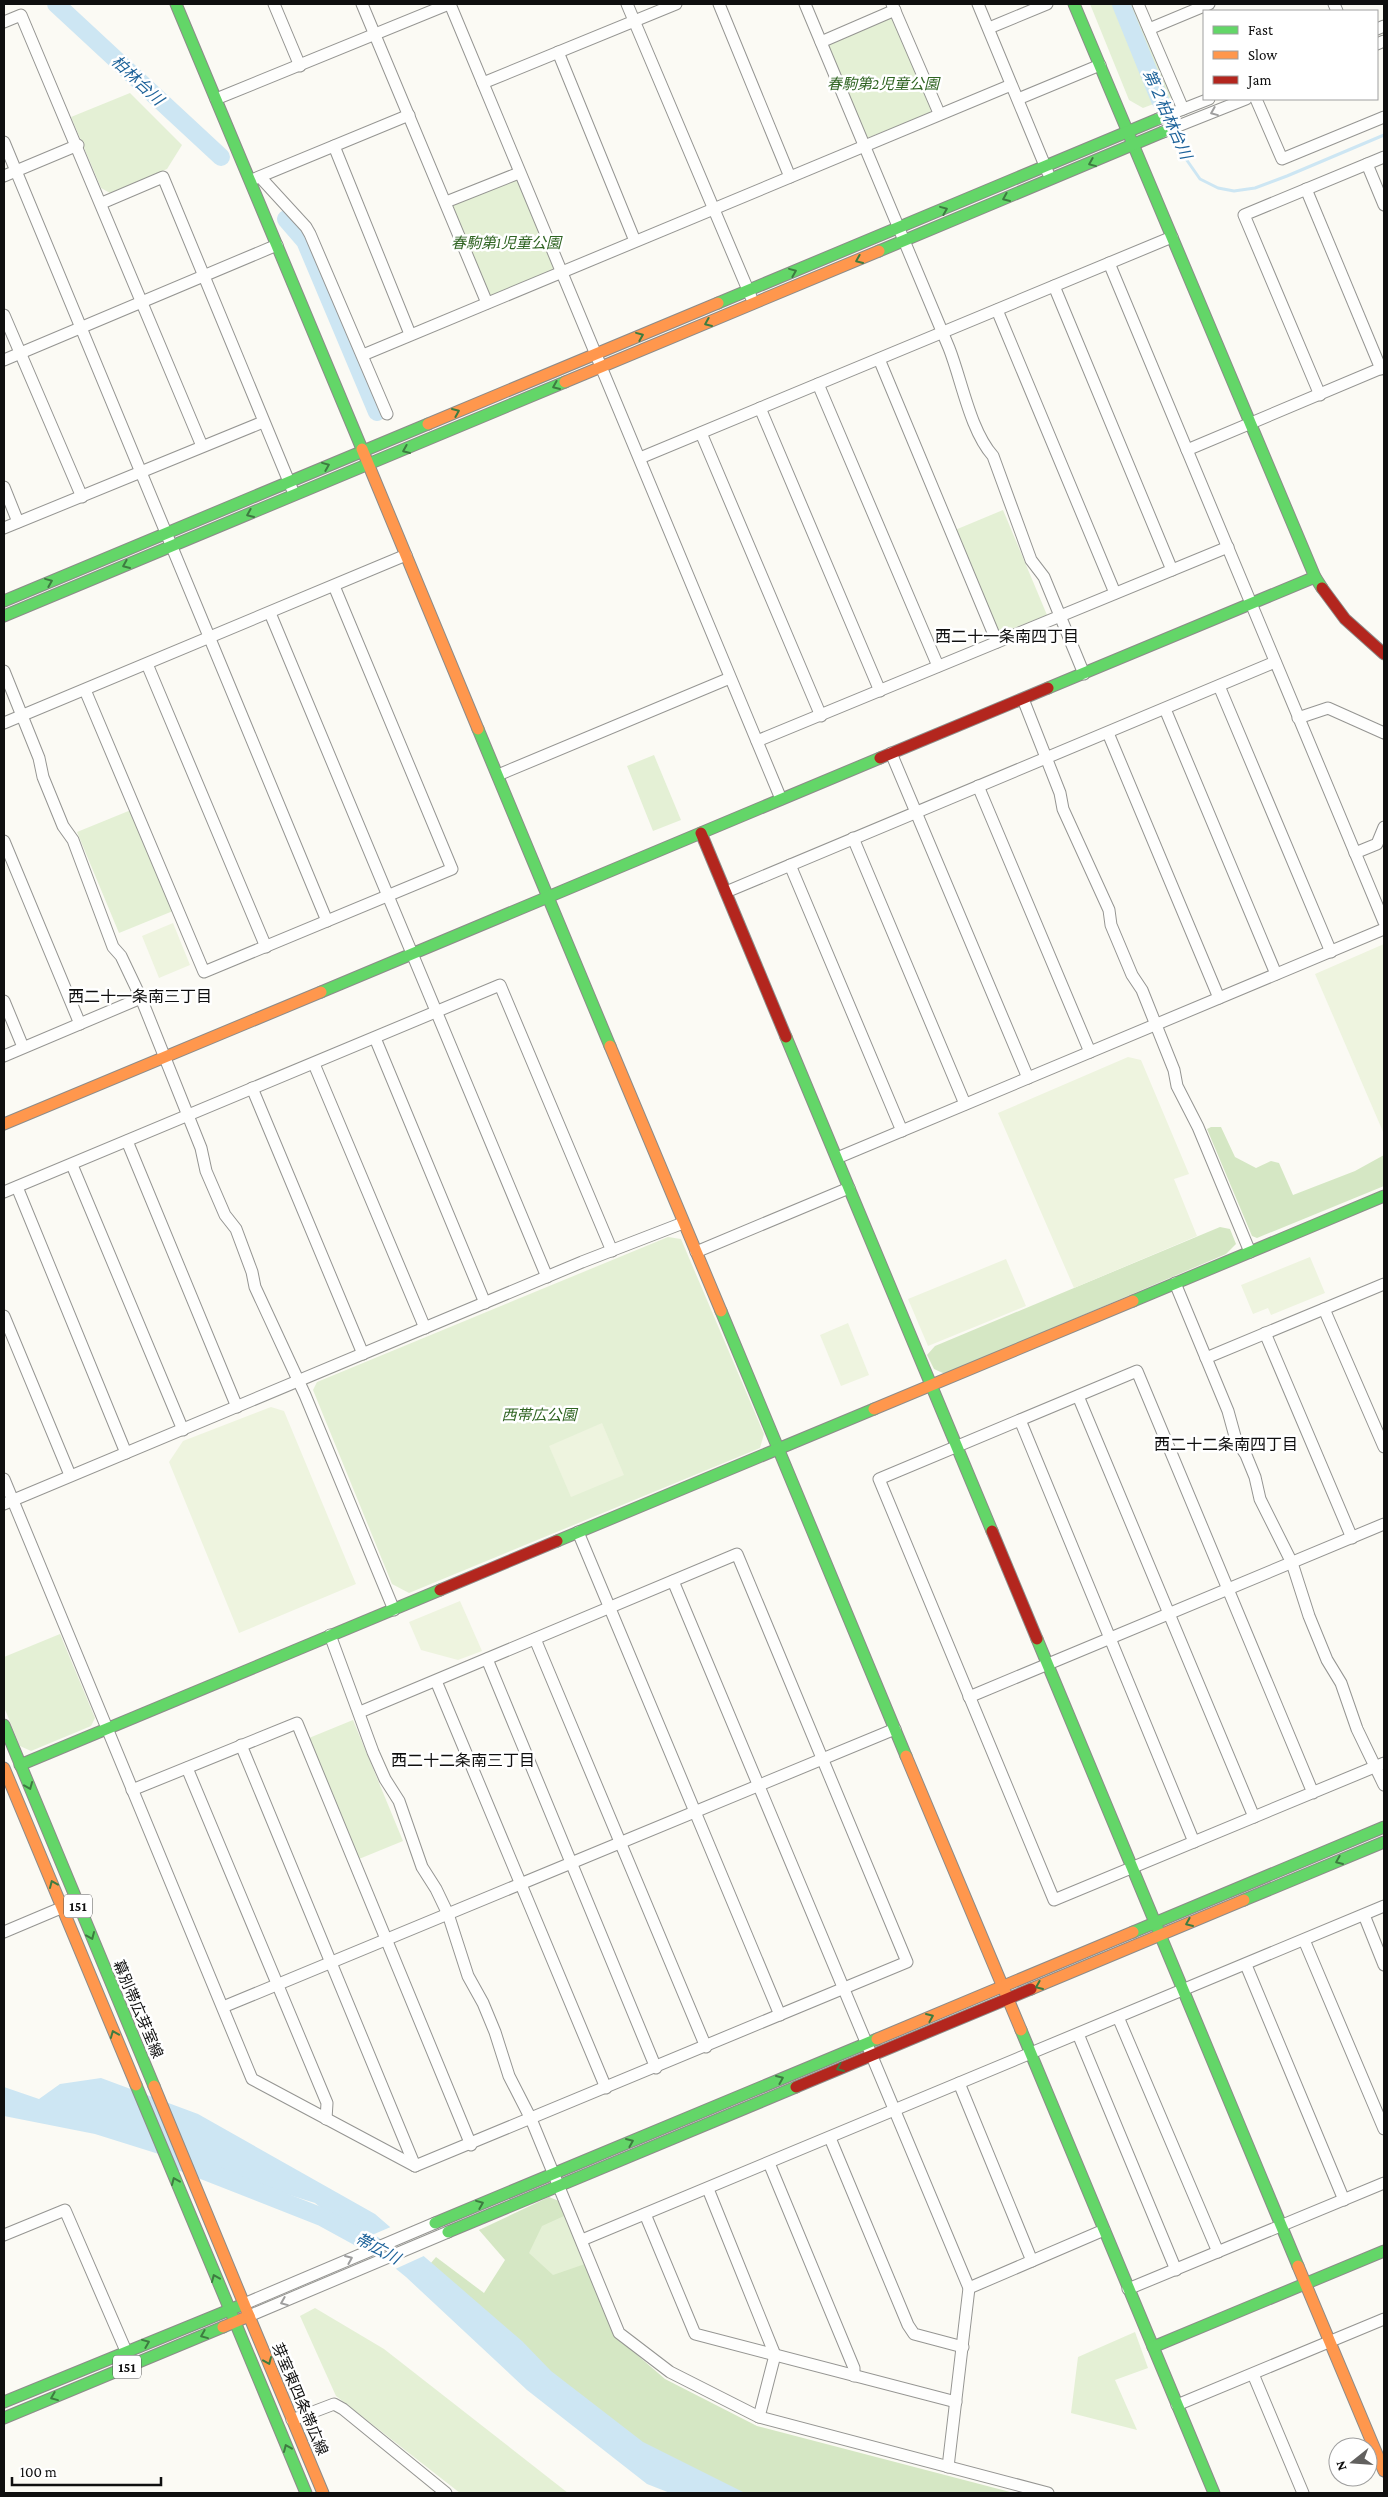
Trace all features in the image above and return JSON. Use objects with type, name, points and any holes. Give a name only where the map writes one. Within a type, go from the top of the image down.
[{"type":"street","points":[[176,4],[216,99],[255,179],[276,245],[1214,2493]]},
{"type":"street","points":[[274,4],[300,66]]},
{"type":"street","points":[[362,4],[487,303]]},
{"type":"street","points":[[216,99],[449,4],[781,799]]},
{"type":"street","points":[[627,4],[753,304]]},
{"type":"street","points":[[483,83],[676,4]]},
{"type":"street","points":[[719,4],[790,177]]},
{"type":"street","points":[[805,4],[942,332],[960,377],[961,388],[985,447],[996,465],[1031,560],[1044,577],[1084,674]]},
{"type":"street","points":[[978,4],[1051,180]]},
{"type":"street","points":[[988,28],[1047,4]]},
{"type":"street","points":[[1074,4],[1315,577],[1331,603],[1349,624],[1384,654]]},
{"type":"street","points":[[1138,4],[1180,111]]},
{"type":"street","points":[[1149,30],[1209,4]]},
{"type":"street","points":[[821,42],[894,7],[940,113]]},
{"type":"street","points":[[4,22],[21,15],[78,145],[202,446]]},
{"type":"street","points":[[558,52],[635,240]]},
{"type":"street","points":[[1018,99],[1100,65]]},
{"type":"street","points":[[362,355],[1011,85]]},
{"type":"street","points":[[4,601],[1207,100]]},
{"type":"street","points":[[4,616],[1244,100]]},
{"type":"street","points":[[1256,100],[1282,159],[1384,117]]},
{"type":"street","points":[[255,179],[409,115]]},
{"type":"street","points":[[4,142],[167,533],[208,639],[327,921]]},
{"type":"street","points":[[4,176],[78,145]]},
{"type":"street","points":[[334,146],[410,334]]},
{"type":"street","points":[[1320,395],[1244,215],[1384,157]]},
{"type":"street","points":[[1367,164],[1384,205]]},
{"type":"street","points":[[446,202],[519,173]]},
{"type":"street","points":[[102,203],[163,177],[295,495]]},
{"type":"street","points":[[255,179],[306,227],[387,414]]},
{"type":"street","points":[[1187,450],[1383,368],[1306,189]]},
{"type":"street","points":[[640,458],[1172,237]]},
{"type":"street","points":[[4,360],[276,245]]},
{"type":"street","points":[[1108,263],[1384,922]]},
{"type":"street","points":[[1054,286],[1172,570]]},
{"type":"street","points":[[997,310],[1115,593]]},
{"type":"street","points":[[4,315],[82,497]]},
{"type":"street","points":[[879,359],[997,642]]},
{"type":"street","points":[[818,384],[938,666]]},
{"type":"street","points":[[760,408],[880,691]]},
{"type":"street","points":[[4,528],[264,422]]},
{"type":"street","points":[[701,433],[821,716]]},
{"type":"street","points":[[4,487],[18,522]]},
{"type":"street","points":[[757,741],[1228,547]]},
{"type":"street","points":[[4,723],[406,555]]},
{"type":"street","points":[[4,1124],[1315,577]]},
{"type":"street","points":[[85,690],[204,972],[388,897],[452,869],[334,586]]},
{"type":"street","points":[[270,613],[547,1277]]},
{"type":"street","points":[[726,892],[1275,662]]},
{"type":"street","points":[[147,664],[266,947]]},
{"type":"street","points":[[4,671],[39,758],[43,777],[63,826],[73,840],[113,947],[122,956],[141,998],[188,1115],[206,1171],[225,1215],[236,1229],[252,1272],[255,1287],[299,1381],[394,1610]]},
{"type":"street","points":[[498,775],[730,678]]},
{"type":"street","points":[[1219,686],[1331,952]]},
{"type":"street","points":[[1023,699],[1060,794],[1063,809],[1109,910],[1111,925],[1132,975],[1142,990],[1157,1025],[1174,1070],[1177,1086],[1198,1127],[1250,1252]]},
{"type":"street","points":[[1298,718],[1328,708],[1384,733]]},
{"type":"street","points":[[1165,709],[1276,974]]},
{"type":"street","points":[[1108,733],[1219,998]]},
{"type":"street","points":[[891,753],[1028,1078]]},
{"type":"street","points":[[978,786],[1090,1052]]},
{"type":"street","points":[[1355,853],[1377,844],[1384,827]]},
{"type":"street","points":[[701,833],[1384,2471]]},
{"type":"street","points":[[853,838],[965,1104]]},
{"type":"street","points":[[4,841],[80,1024]]},
{"type":"street","points":[[790,865],[902,1131]]},
{"type":"street","points":[[837,1158],[1384,929]]},
{"type":"street","points":[[4,1192],[500,985],[612,1251]]},
{"type":"street","points":[[4,1056],[141,998]]},
{"type":"street","points":[[4,1001],[23,1048]]},
{"type":"street","points":[[375,1038],[485,1304]]},
{"type":"street","points":[[314,1064],[425,1328]]},
{"type":"street","points":[[252,1088],[363,1354]]},
{"type":"street","points":[[127,1141],[237,1407]]},
{"type":"street","points":[[72,1164],[182,1430]]},
{"type":"street","points":[[17,1187],[126,1453]]},
{"type":"street","points":[[696,1252],[849,1188]]},
{"type":"street","points":[[4,1771],[932,1386],[1384,1196]]},
{"type":"street","points":[[8,1502],[547,1277],[683,1224]]},
{"type":"street","points":[[1175,1283],[1228,1411],[1236,1440],[1246,1455],[1255,1477],[1260,1500],[1292,1563],[1309,1616],[1328,1660],[1341,1683],[1357,1729],[1380,1765],[1384,1785]]},
{"type":"street","points":[[1206,1358],[1384,1284]]},
{"type":"street","points":[[1324,1309],[1384,1447]]},
{"type":"street","points":[[4,1316],[70,1475]]},
{"type":"street","points":[[1266,1333],[1352,1538]]},
{"type":"street","points":[[1313,1793],[1137,1371],[879,1479],[1054,1900],[1132,1868],[1254,1817],[1313,1793],[1380,1765]]},
{"type":"street","points":[[1078,1396],[1254,1817]]},
{"type":"street","points":[[1020,1420],[1194,1842]]},
{"type":"street","points":[[4,1479],[8,1502],[224,2007],[252,2079],[326,2119],[415,2166],[471,2145],[907,1962],[737,1554],[360,1712]]},
{"type":"street","points":[[969,1697],[1384,1524]]},
{"type":"street","points":[[578,1532],[780,2015]]},
{"type":"street","points":[[673,1581],[969,2288],[948,2467]]},
{"type":"street","points":[[330,1636],[385,1779],[399,1801],[422,1867],[436,1889],[448,1914],[468,1976],[483,2003],[495,2032],[509,2076],[531,2119],[619,2332],[670,2372],[759,2417],[1048,2493]]},
{"type":"street","points":[[535,1638],[706,2046]]},
{"type":"street","points":[[487,1659],[656,2068]]},
{"type":"street","points":[[436,1681],[606,2088]]},
{"type":"street","points":[[132,1790],[297,1723],[471,2145]]},
{"type":"street","name":"幕別帯広芽室線","points":[[4,1725],[249,2316]]},
{"type":"street","points":[[224,2007],[895,1729]]},
{"type":"street","points":[[241,1745],[415,2166]]},
{"type":"street","points":[[186,1768],[327,2103],[326,2119]]},
{"type":"street","name":"幕別帯広芽室線","points":[[4,1771],[235,2322]]},
{"type":"street","points":[[249,2316],[448,2232],[556,2180],[866,2043],[1384,1827]]},
{"type":"street","points":[[244,2304],[435,2223],[556,2180],[871,2055],[1384,1842]]},
{"type":"street","points":[[4,1932],[77,1902]]},
{"type":"street","points":[[582,2240],[1384,1906]]},
{"type":"street","points":[[1364,1915],[1384,1964]]},
{"type":"street","points":[[1304,1940],[1384,2129]]},
{"type":"street","points":[[1246,1965],[1344,2200]]},
{"type":"street","points":[[1118,2016],[1218,2252]]},
{"type":"street","points":[[1078,2034],[1176,2270]]},
{"type":"street","points":[[958,2083],[1032,2261]]},
{"type":"street","points":[[830,2138],[908,2325],[914,2334],[963,2347]]},
{"type":"street","points":[[769,2163],[854,2368],[854,2376]]},
{"type":"street","points":[[1128,2289],[1384,2183]]},
{"type":"street","points":[[708,2188],[775,2355],[759,2417]]},
{"type":"street","points":[[4,2235],[65,2210],[126,2351]]},
{"type":"street","points":[[645,2214],[695,2334],[956,2402]]},
{"type":"street","points":[[969,2288],[1104,2230]]},
{"type":"street","points":[[1153,2347],[1384,2251]]},
{"type":"street","name":"151","points":[[4,2402],[244,2304]]},
{"type":"street","name":"151","points":[[4,2418],[249,2316]]},
{"type":"street","name":"芽室東四条帯広線","points":[[249,2316],[323,2493]]},
{"type":"street","points":[[1177,2405],[1384,2319]]},
{"type":"street","name":"芽室東四条帯広線","points":[[235,2322],[306,2493]]},
{"type":"street","points":[[1253,2374],[1303,2493]]},
{"type":"street","points":[[292,2420],[334,2404],[343,2409],[446,2493]]},
{"type":"green space","points":[[1090,4],[1134,4],[1172,97],[1143,108],[1129,100]]},
{"type":"green space","name":"春駒第2児童公園","points":[[888,16],[895,20],[932,106],[930,113],[867,138],[864,136],[828,48],[831,43]]},
{"type":"green space","points":[[130,93],[182,145],[167,169],[110,193],[101,188],[71,117]]},
{"type":"green space","name":"春駒第1児童公園","points":[[519,179],[554,267],[553,271],[488,297],[452,204],[511,180]]},
{"type":"green space","points":[[1003,510],[1047,615],[999,634],[955,530]]},
{"type":"green space","points":[[654,755],[681,820],[653,831],[627,766]]},
{"type":"green space","points":[[131,810],[173,911],[119,933],[77,832]]},
{"type":"green space","points":[[173,923],[190,965],[159,978],[142,936]]},
{"type":"green space","points":[[1384,944],[1384,1134],[1315,974]]},
{"type":"green space","points":[[1128,1057],[1141,1060],[1189,1174],[1174,1179],[1197,1236],[1074,1288],[998,1113]]},
{"type":"green space","points":[[1221,1127],[1235,1157],[1256,1168],[1271,1161],[1279,1163],[1293,1195],[1355,1171],[1384,1155],[1384,1186],[1257,1238],[1252,1236],[1207,1129]]},
{"type":"green space","points":[[1220,1227],[1230,1229],[1236,1244],[1226,1254],[945,1374],[934,1369],[927,1355],[935,1346]]},
{"type":"green space","name":"西帯広公園","points":[[668,1237],[681,1239],[764,1434],[760,1448],[409,1593],[392,1584],[313,1390],[317,1382]]},
{"type":"green space","points":[[1310,1257],[1325,1293],[1271,1315],[1268,1308],[1253,1314],[1241,1285]]},
{"type":"green space","points":[[1006,1259],[1026,1306],[928,1346],[908,1299]]},
{"type":"green space","points":[[848,1323],[869,1375],[841,1386],[820,1335]]},
{"type":"green space","points":[[271,1407],[284,1411],[356,1584],[239,1633],[169,1462],[183,1441]]},
{"type":"green space","points":[[602,1423],[624,1475],[571,1497],[549,1446]]},
{"type":"green space","points":[[460,1601],[482,1651],[458,1660],[421,1650],[409,1622]]},
{"type":"green space","points":[[60,1634],[95,1718],[91,1726],[31,1751],[20,1746],[4,1707],[4,1657]]},
{"type":"green space","points":[[353,1720],[403,1841],[359,1859],[309,1738]]},
{"type":"green space","points":[[549,2197],[559,2201],[564,2216],[542,2226],[529,2253],[553,2275],[585,2264],[614,2335],[665,2379],[757,2426],[1014,2493],[727,2493],[652,2457],[425,2270],[436,2257],[484,2293],[505,2260],[479,2230]]},
{"type":"green space","points":[[559,2201],[614,2335],[479,2230]]},
{"type":"green space","points":[[315,2308],[384,2349],[568,2493],[460,2493],[336,2396],[300,2316]]},
{"type":"green space","points":[[1135,2332],[1148,2368],[1115,2380],[1137,2430],[1071,2413],[1078,2357]]},
{"type":"water","points":[[101,2078],[198,2114],[375,2214],[522,2341],[551,2371],[643,2442],[745,2493],[670,2493],[647,2484],[527,2390],[406,2277],[315,2203],[95,2134],[4,2116],[4,2087],[39,2099],[60,2084]]},
{"type":"pier","points":[[393,2226],[426,2255],[393,2270],[358,2241]]},
{"type":"waterway","name":"柏林台川","points":[[56,4],[221,157]]},
{"type":"waterway","name":"第２柏林台川","points":[[1121,4],[1160,100]]},
{"type":"waterway","name":"第２柏林台川","points":[[1160,100],[1165,112]]},
{"type":"waterway","name":"第２柏林台川","points":[[1168,118],[1186,159],[1200,179],[1218,188],[1234,191],[1255,188],[1384,135]]},
{"type":"waterway","name":"柏林台川","points":[[286,219],[305,241],[377,412]]},
{"type":"waterway","name":"帯広川","points":[[177,2160],[322,2217],[375,2246]]},
{"type":"traffic: fast","points":[[176,4],[362,449]]},
{"type":"traffic: fast","points":[[1074,4],[1315,577],[1322,588]]},
{"type":"traffic: fast","points":[[718,303],[1158,119]]},
{"type":"traffic: fast","points":[[879,251],[1163,132]]},
{"type":"traffic: fast","points":[[4,616],[565,382]]},
{"type":"traffic: fast","points":[[4,601],[428,424]]},
{"type":"traffic: fast","points":[[1048,688],[1315,577]]},
{"type":"traffic: fast","points":[[478,729],[610,1046]]},
{"type":"traffic: fast","points":[[321,992],[880,758]]},
{"type":"traffic: fast","points":[[786,1037],[992,1531]]},
{"type":"traffic: fast","points":[[1133,1301],[1384,1196]]},
{"type":"traffic: fast","points":[[721,1311],[906,1756]]},
{"type":"traffic: fast","points":[[557,1541],[874,1409]]},
{"type":"traffic: fast","points":[[20,1765],[440,1590]]},
{"type":"traffic: fast","points":[[1037,1639],[1298,2266]]},
{"type":"traffic: fast","points":[[4,1725],[154,2086]]},
{"type":"traffic: fast","points":[[1133,1932],[1384,1827]]},
{"type":"traffic: fast","points":[[1244,1900],[1384,1842]]},
{"type":"traffic: fast","points":[[1021,2030],[1214,2493]]},
{"type":"traffic: fast","points":[[435,2223],[877,2039]]},
{"type":"traffic: fast","points":[[136,2085],[235,2322]]},
{"type":"traffic: fast","points":[[448,2232],[796,2087]]},
{"type":"traffic: fast","points":[[1153,2347],[1384,2251]]},
{"type":"traffic: fast","points":[[4,2402],[239,2306]]},
{"type":"traffic: fast","points":[[235,2322],[306,2493]]},
{"type":"traffic: fast","points":[[4,2418],[223,2327]]},
{"type":"traffic: slow","points":[[565,382],[879,251]]},
{"type":"traffic: slow","points":[[428,424],[718,303]]},
{"type":"traffic: slow","points":[[362,449],[478,729]]},
{"type":"traffic: slow","points":[[4,1124],[321,992]]},
{"type":"traffic: slow","points":[[610,1046],[721,1311]]},
{"type":"traffic: slow","points":[[874,1409],[1133,1301]]},
{"type":"traffic: slow","points":[[906,1756],[1021,2030]]},
{"type":"traffic: slow","points":[[4,1768],[136,2085]]},
{"type":"traffic: slow","points":[[1031,1989],[1244,1900]]},
{"type":"traffic: slow","points":[[877,2039],[1133,1932]]},
{"type":"traffic: slow","points":[[154,2086],[249,2316],[223,2327]]},
{"type":"traffic: slow","points":[[1298,2266],[1384,2471]]},
{"type":"traffic: slow","points":[[249,2316],[323,2493]]},
{"type":"traffic: jam","points":[[1322,588],[1345,619],[1384,654]]},
{"type":"traffic: jam","points":[[880,758],[1048,688]]},
{"type":"traffic: jam","points":[[701,833],[786,1037]]},
{"type":"traffic: jam","points":[[992,1531],[1037,1639]]},
{"type":"traffic: jam","points":[[440,1590],[557,1541]]},
{"type":"traffic: jam","points":[[796,2087],[1031,1989]]},
{"type":"district","name":"西二十一条南四丁目","points":[[1007,636]]},
{"type":"district","name":"西二十一条南三丁目","points":[[140,996]]},
{"type":"district","name":"西二十二条南四丁目","points":[[1226,1444]]},
{"type":"district","name":"西二十二条南三丁目","points":[[463,1760]]}]
